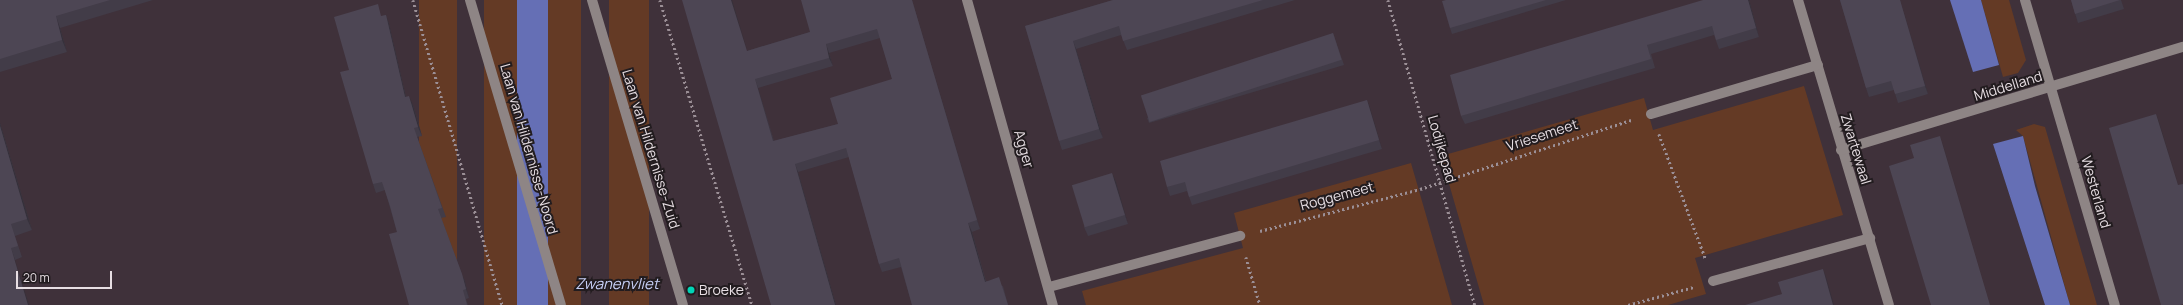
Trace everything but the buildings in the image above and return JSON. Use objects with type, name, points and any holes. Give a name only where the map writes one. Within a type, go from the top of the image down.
[{"type":"street","name":"Laan van Hildernisse-Noord","points":[[470,0],[561,305]]},
{"type":"street","name":"Laan van Hildernisse-Zuid","points":[[592,0],[683,305]]},
{"type":"street","name":"Zwartewaal","points":[[1798,0],[1818,65],[1841,150],[1890,305]]},
{"type":"street","name":"Westerland","points":[[2025,0],[2115,305]]},
{"type":"street","name":"Agger","points":[[969,1],[1053,305]]},
{"type":"street","name":"Middelland","points":[[1841,150],[2183,47]]},
{"type":"street","points":[[1651,114],[1818,65]]},
{"type":"street","points":[[1049,287],[1240,236]]},
{"type":"street","points":[[1713,282],[1870,238]]},
{"type":"path","points":[[413,0],[502,305]]},
{"type":"path","points":[[660,0],[752,305]]},
{"type":"path","name":"Lodijkepad","points":[[1388,0],[1442,182],[1476,305]]},
{"type":"path","points":[[1628,305],[1713,282],[1651,114]]},
{"type":"path","name":"Vriesemeet","points":[[1442,182],[1651,114]]},
{"type":"path","name":"Roggemeet","points":[[1240,236],[1442,182]]},
{"type":"path","points":[[1240,236],[1260,305]]},
{"type":"shaded area","points":[[419,0],[457,0],[457,305],[419,305]]},
{"type":"shaded area","points":[[484,0],[517,0],[517,305],[484,305]]},
{"type":"shaded area","points":[[548,0],[581,0],[581,305],[548,305]]},
{"type":"shaded area","points":[[609,0],[649,0],[649,305],[609,305]]},
{"type":"shaded area","points":[[1981,0],[2009,0],[2026,60],[2018,73],[2003,77]]},
{"type":"shaded area","points":[[1804,86],[1843,215],[1695,258],[1706,294],[1668,305],[1484,305],[1441,156],[1644,98],[1653,130]]},
{"type":"shaded area","points":[[2034,124],[2045,127],[2097,305],[2070,305],[2023,136],[2016,130]]},
{"type":"shaded area","points":[[1411,163],[1452,305],[1086,305],[1082,291],[1243,248],[1234,213]]},
{"type":"water","points":[[517,0],[548,0],[548,305],[517,305]]},
{"type":"water","points":[[1950,0],[1981,0],[1999,65],[1973,72]]},
{"type":"water","points":[[2023,136],[2035,186],[2070,305],[2045,305],[1993,144]]},
{"type":"place","name":"Broeke","points":[[691,290]]},
{"type":"water label","name":"Zwanenvliet","points":[[617,284]]}]
